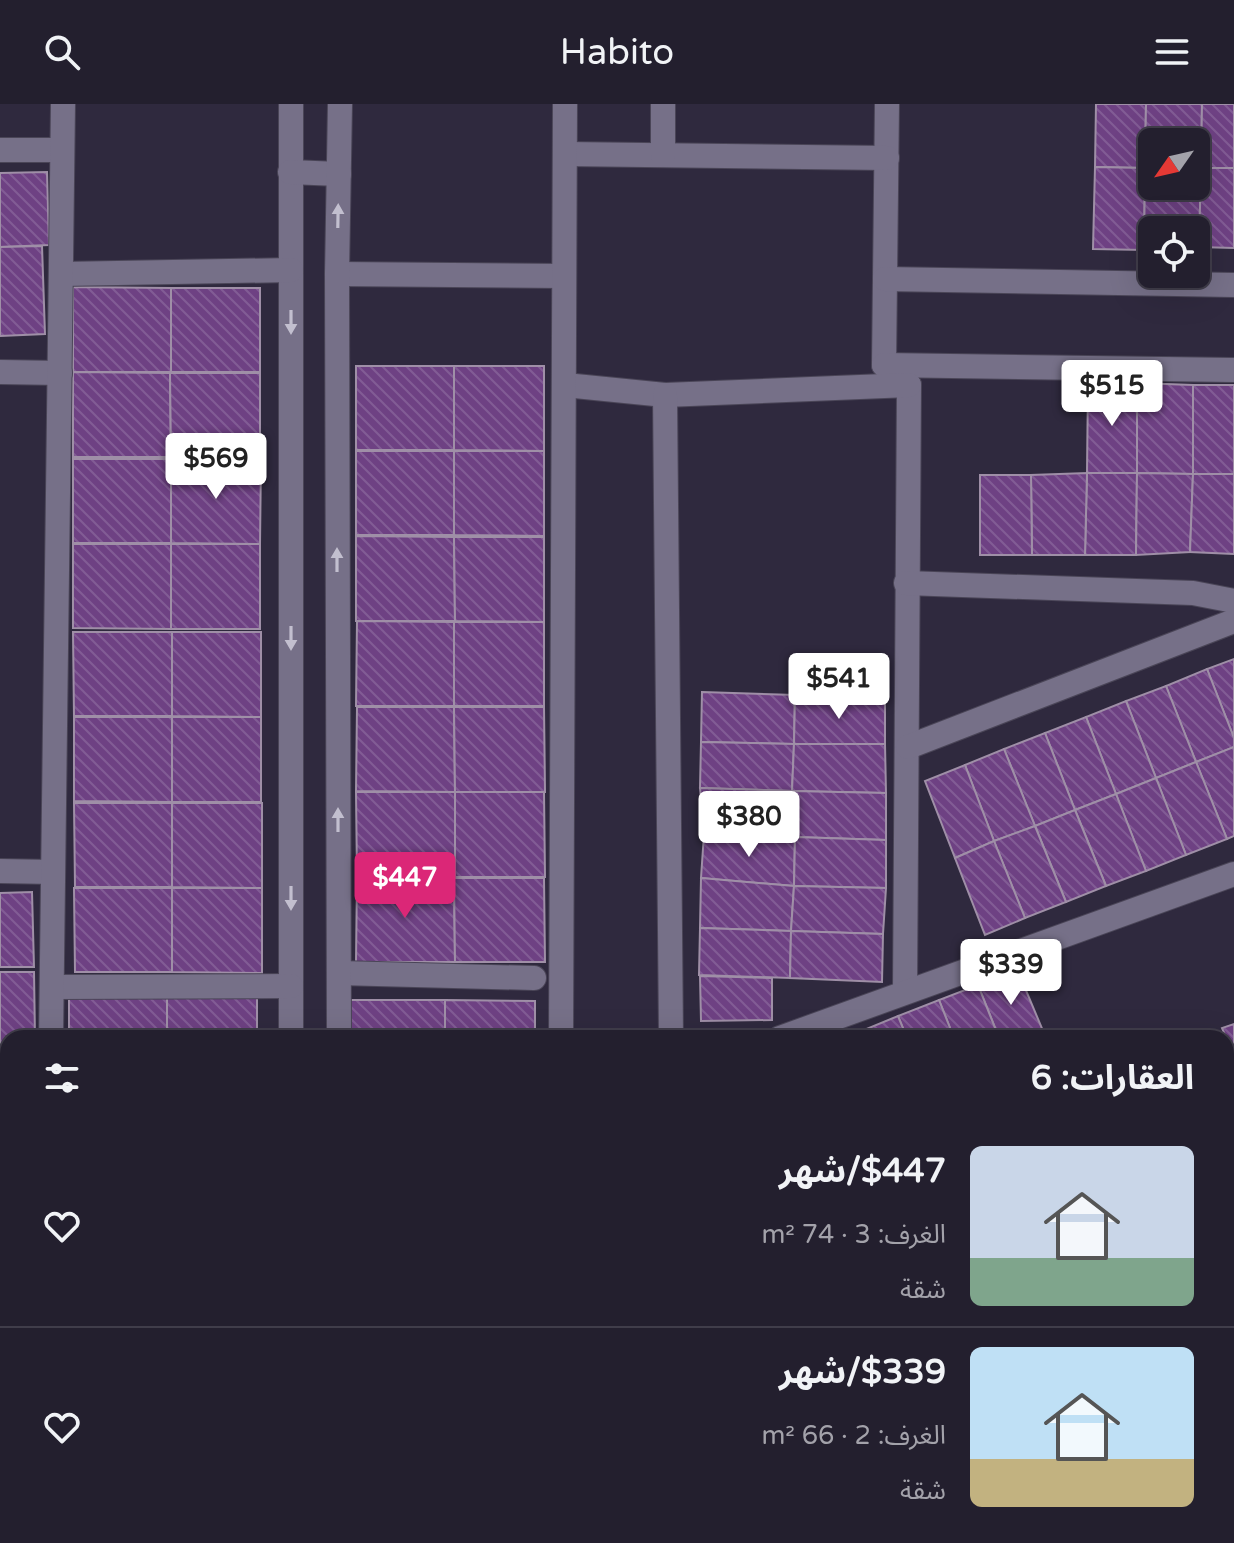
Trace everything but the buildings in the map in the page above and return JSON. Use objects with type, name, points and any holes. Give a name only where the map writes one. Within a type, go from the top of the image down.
[{"type":"street","points":[[51,1030],[63,104]]},
{"type":"street","points":[[291,104],[291,1030]]},
{"type":"street","points":[[339,1030],[337,274],[340,104]]},
{"type":"street","points":[[561,1030],[565,104]]},
{"type":"street","points":[[663,104],[663,155]]},
{"type":"street","points":[[884,365],[887,104]]},
{"type":"street","points":[[0,150],[62,150]]},
{"type":"street","points":[[565,154],[887,158]]},
{"type":"street","points":[[290,172],[339,174]]},
{"type":"street","points":[[61,274],[291,270]]},
{"type":"street","points":[[337,274],[563,276]]},
{"type":"street","points":[[885,279],[1234,285]]},
{"type":"street","points":[[884,365],[1234,370]]},
{"type":"street","points":[[884,365],[909,385]]},
{"type":"street","points":[[0,372],[60,373]]},
{"type":"street","points":[[565,385],[665,395],[909,385]]},
{"type":"street","points":[[905,991],[909,385]]},
{"type":"street","points":[[665,395],[671,1030]]},
{"type":"street","points":[[906,583],[1193,593],[1234,601]]},
{"type":"street","points":[[908,747],[1234,621]]},
{"type":"street","points":[[0,871],[53,872]]},
{"type":"street","points":[[801,1030],[1234,874]]},
{"type":"street","points":[[339,973],[534,978]]},
{"type":"street","points":[[52,987],[291,986]]}]
